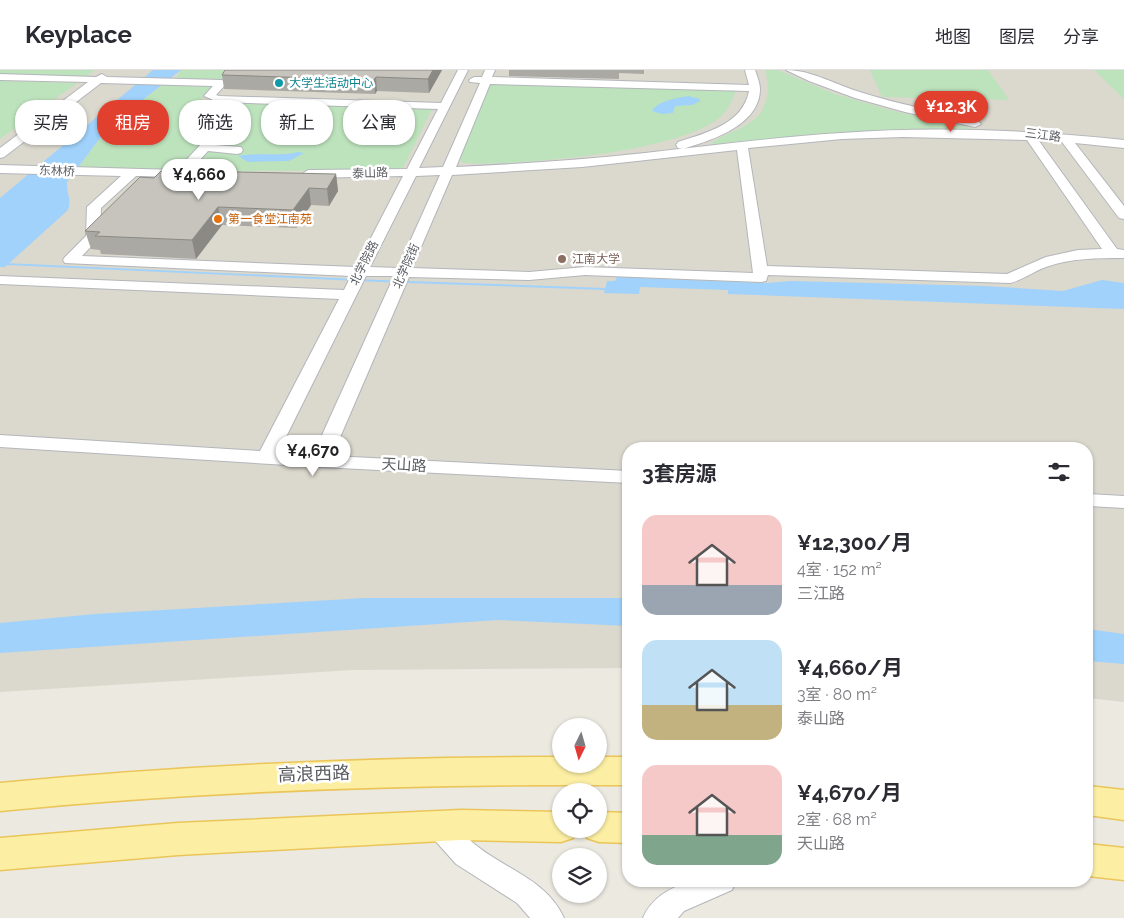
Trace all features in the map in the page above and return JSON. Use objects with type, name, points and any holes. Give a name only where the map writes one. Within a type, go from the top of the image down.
[{"type":"main road","name":"高浪西路","points":[[0,796],[254,776],[461,770],[622,771]]},
{"type":"main road","points":[[1093,802],[1124,805]]},
{"type":"main road","points":[[0,854],[178,839],[440,826],[552,827]]},
{"type":"main road","points":[[607,827],[622,828]]},
{"type":"main road","points":[[1093,861],[1124,864]]},
{"type":"street","points":[[0,154],[112,70]]},
{"type":"street","points":[[650,156],[705,136],[739,119],[748,109],[755,88],[750,70]]},
{"type":"street","name":"三江路","points":[[790,70],[822,83],[863,96],[948,119],[1013,131],[1124,144]]},
{"type":"street","points":[[460,75],[755,88]]},
{"type":"street","name":"北学院路","points":[[267,456],[460,75]]},
{"type":"street","name":"北学院街","points":[[320,461],[448,171],[488,75]]},
{"type":"street","points":[[0,77],[222,83],[209,96],[218,99],[444,106]]},
{"type":"street","points":[[650,156],[842,136],[895,134],[1030,136],[1084,140]]},
{"type":"street","points":[[1030,136],[1118,253]]},
{"type":"street","points":[[1066,139],[1124,216]]},
{"type":"street","points":[[196,174],[132,173],[94,208],[93,237],[70,260],[340,272],[360,270],[529,276],[585,271],[761,278],[742,146]]},
{"type":"street","points":[[180,174],[205,147],[238,150]]},
{"type":"street","name":"泰山路","points":[[296,174],[448,171],[555,166],[650,156]]},
{"type":"street","name":"东林桥","points":[[0,169],[132,173]]},
{"type":"street","points":[[760,270],[1010,279],[1030,266],[1053,258],[1077,254],[1118,253]]},
{"type":"street","points":[[0,280],[348,295]]},
{"type":"street","name":"天山路","points":[[0,441],[267,456],[320,461],[622,477]]},
{"type":"street","points":[[1093,500],[1124,502]]},
{"type":"street","points":[[440,826],[466,855],[527,893],[549,918]]},
{"type":"street","points":[[658,918],[674,901],[708,887]]},
{"type":"shaded area","name":"江南大学","points":[[0,70],[1124,70],[1124,702],[1093,699],[1093,442],[622,442],[622,668],[352,670],[0,692]]},
{"type":"green space","points":[[0,70],[95,70],[86,76],[0,74]]},
{"type":"green space","points":[[181,70],[259,70],[232,81],[175,79]]},
{"type":"green space","points":[[766,70],[778,70],[832,93],[890,110],[974,129],[849,132],[717,145],[711,143],[748,124],[761,112],[766,102],[768,90]]},
{"type":"green space","points":[[870,70],[988,70],[1009,100],[882,97]]},
{"type":"green space","points":[[1094,70],[1124,70],[1124,99]]},
{"type":"green space","points":[[0,81],[77,83],[54,100],[15,100],[15,128],[0,139]]},
{"type":"green space","points":[[493,83],[736,89],[730,105],[719,118],[698,130],[668,140],[595,155],[519,162],[462,163],[460,159],[461,152],[488,85]]},
{"type":"green space","points":[[163,85],[212,87],[202,97],[203,100],[179,100],[179,145],[251,145],[251,102],[261,102],[261,145],[333,145],[333,104],[343,105],[343,145],[414,145],[402,170],[75,172],[97,142],[97,145],[169,145],[169,100],[142,100]]},
{"type":"green space","points":[[415,107],[433,107],[415,144]]},
{"type":"water","points":[[153,70],[181,70],[142,100],[117,100]]},
{"type":"water","points":[[688,96],[700,99],[700,101],[692,105],[675,106],[673,113],[662,114],[652,111],[663,102]]},
{"type":"water","points":[[97,117],[97,142],[67,182],[68,210],[5,267],[0,267],[0,198],[63,145],[87,145],[87,125]]},
{"type":"water","points":[[304,153],[289,161],[248,162],[238,156],[283,154]]},
{"type":"water","points":[[617,277],[767,283],[791,281],[985,286],[1063,291],[1102,280],[1124,283],[1124,309],[728,294],[728,290],[640,287],[639,294],[604,293],[607,281],[615,281]]},
{"type":"water","points":[[365,598],[622,598],[622,626],[498,620],[0,653],[0,623],[95,614]]},
{"type":"water","points":[[1093,630],[1124,634],[1124,664],[1093,661]]},
{"type":"building","points":[[225,70],[433,70],[428,79],[376,77],[374,80],[222,75]]},
{"type":"building","points":[[161,171],[235,174],[237,172],[336,174],[327,189],[309,188],[293,210],[218,207],[192,240],[95,236],[100,232],[85,231],[140,177],[154,178]]},
{"type":"waterway","points":[[7,264],[605,289]]},
{"type":"place","name":"大学生活动中心","points":[[279,83]]},
{"type":"place","name":"第一食堂江南苑","points":[[218,219]]},
{"type":"place","name":"江南大学","points":[[562,259]]}]
